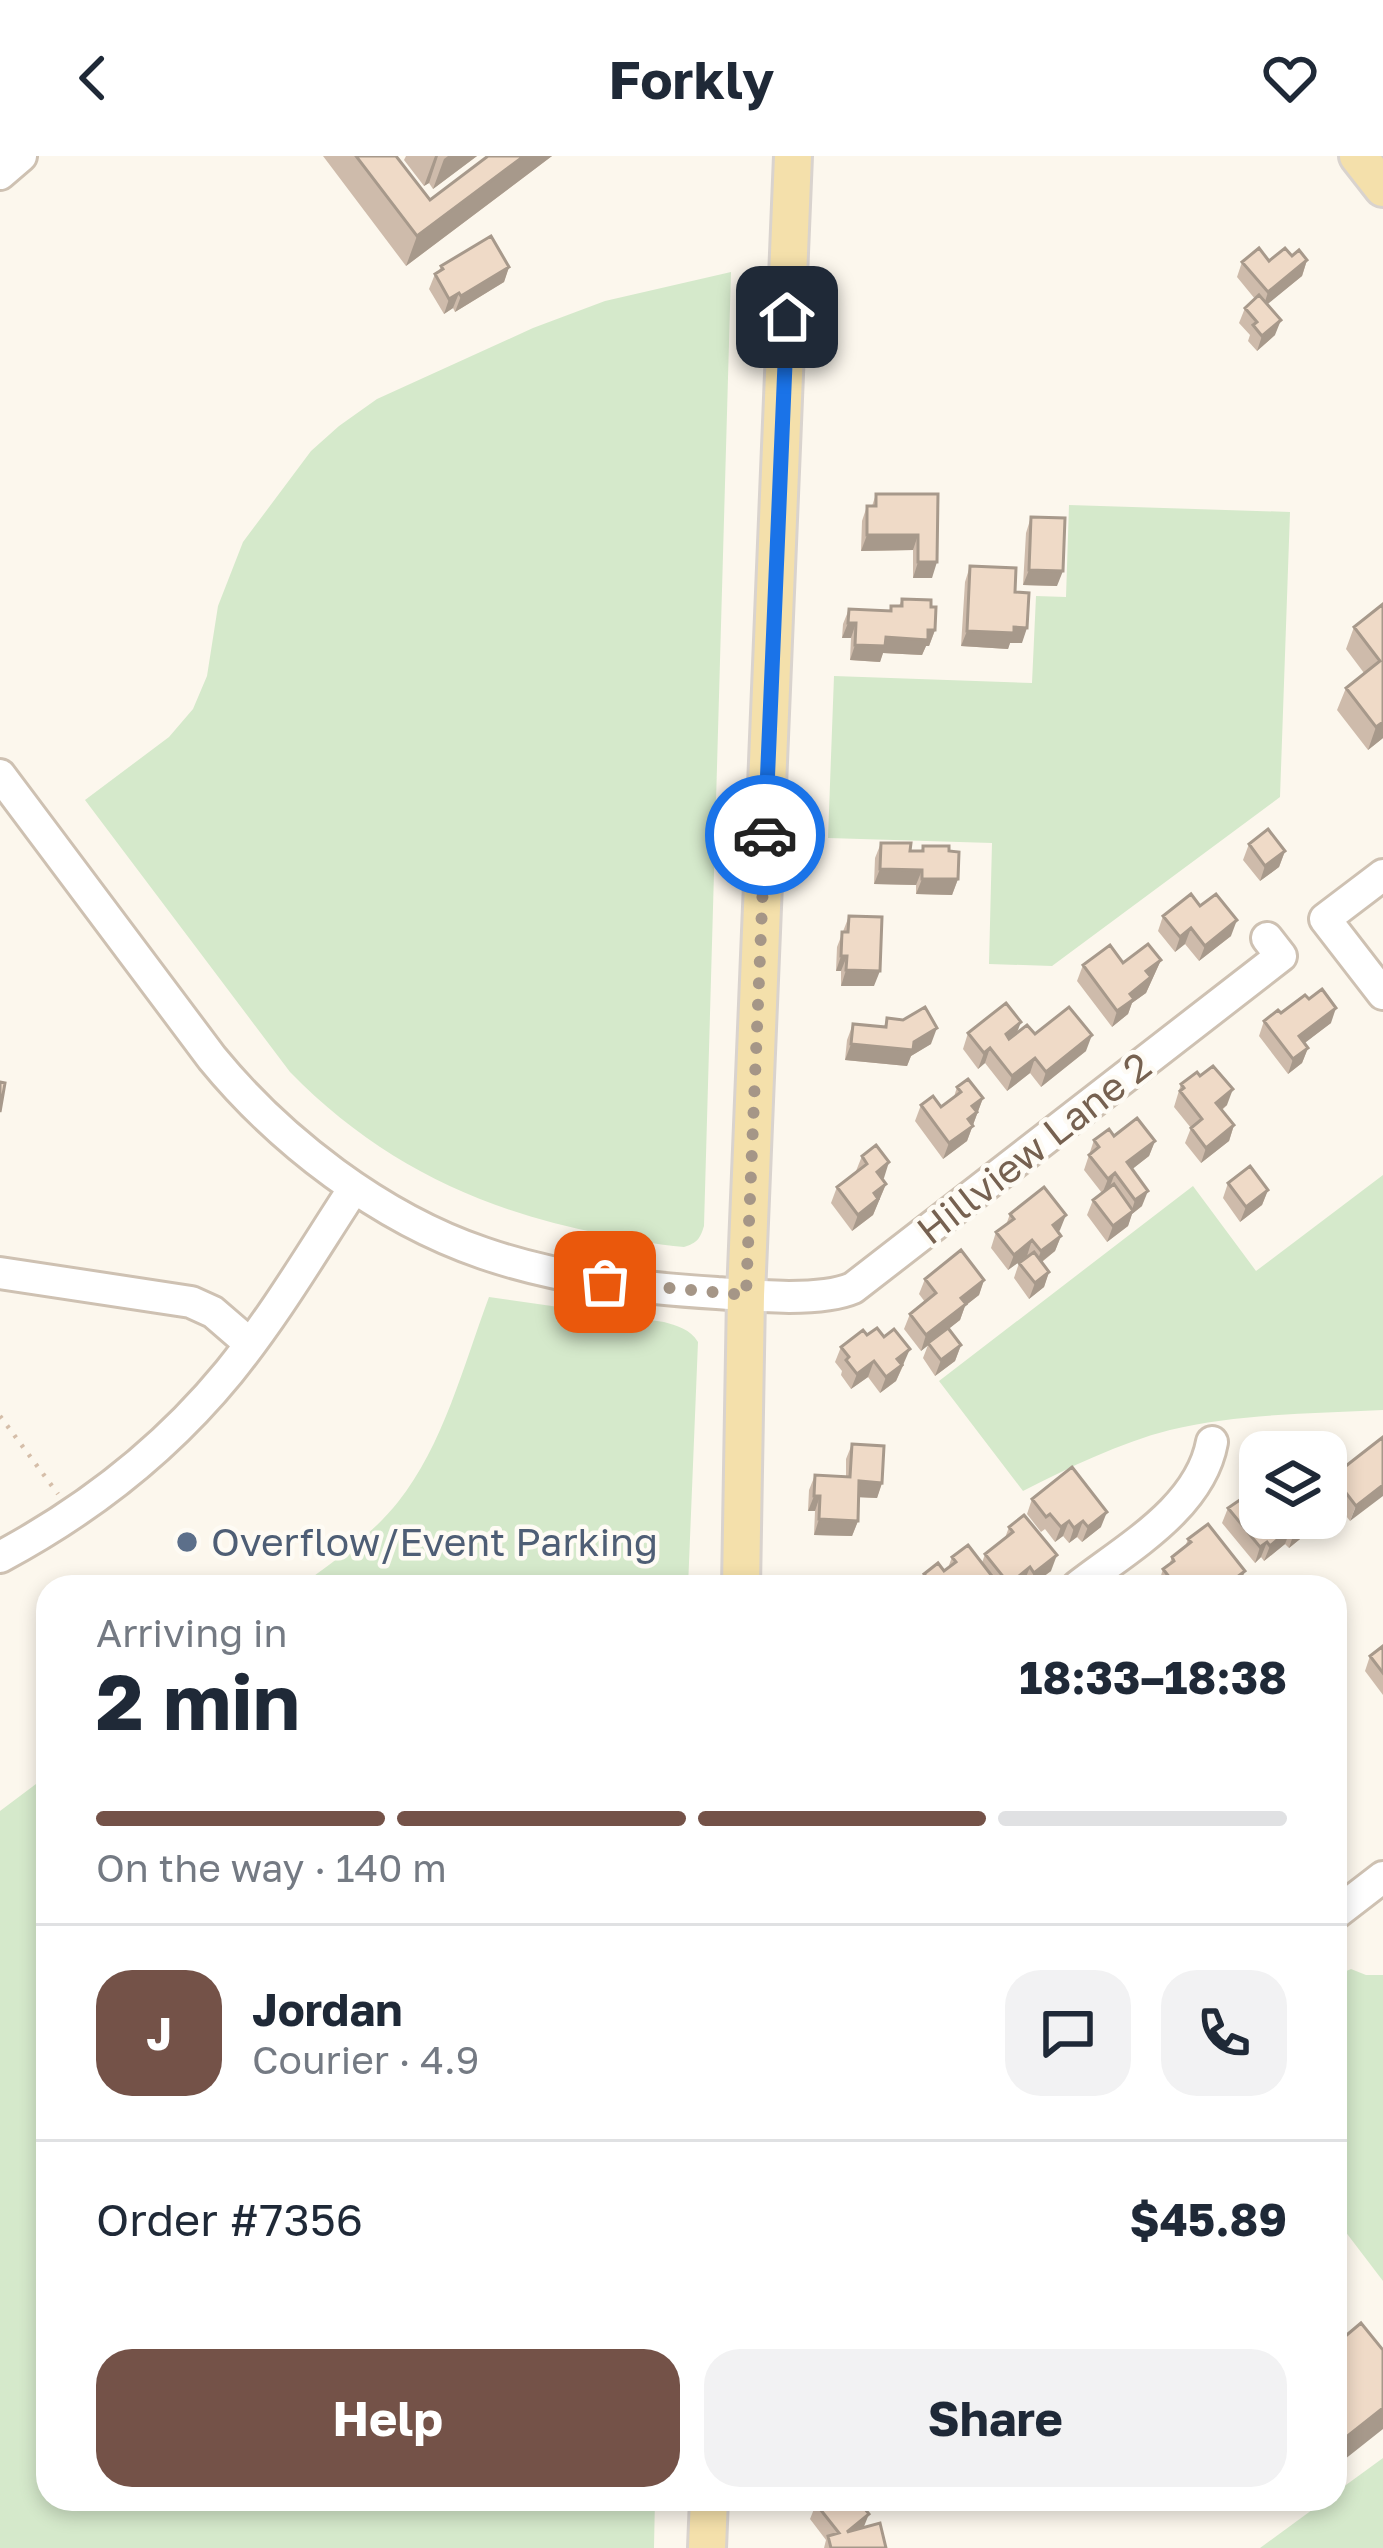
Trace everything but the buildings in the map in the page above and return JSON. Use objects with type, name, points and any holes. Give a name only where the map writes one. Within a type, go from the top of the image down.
[{"type":"main road","points":[[741,1575],[746,1295],[793,156]]},
{"type":"main road","points":[[1358,156],[1383,188]]},
{"type":"main road","points":[[707,2548],[709,2511]]},
{"type":"street","points":[[0,174],[21,156]]},
{"type":"street","points":[[0,776],[230,1080],[276,1126],[354,1187],[446,1238],[527,1266],[626,1285],[746,1295]]},
{"type":"street","points":[[1383,875],[1325,919],[1383,994]]},
{"type":"street","name":"Hillview Lane 2","points":[[746,1295],[834,1295],[862,1282],[1281,956],[1267,938]]},
{"type":"street","points":[[0,1557],[123,1478],[206,1399],[250,1344],[354,1187]]},
{"type":"street","points":[[0,1274],[191,1302],[213,1312],[250,1344]]},
{"type":"street","points":[[1092,1575],[1180,1505],[1197,1484],[1212,1442]]},
{"type":"street","points":[[1347,1905],[1383,1877]]},
{"type":"path","points":[[0,1416],[72,1514]]},
{"type":"green space","points":[[731,272],[704,1226],[697,1240],[684,1247],[602,1234],[514,1211],[433,1178],[359,1132],[290,1072],[85,800],[169,737],[193,709],[207,676],[218,606],[243,542],[311,451],[339,426],[377,399],[533,328],[605,301]]},
{"type":"green space","points":[[1069,505],[1290,512],[1280,797],[1052,966],[989,964],[992,843],[828,838],[834,676],[1032,683],[1036,596],[1066,597]]},
{"type":"green space","points":[[1383,1175],[1383,1410],[1196,1424],[1113,1449],[1023,1491],[939,1381],[1193,1186],[1256,1271]]},
{"type":"green space","points":[[489,1297],[664,1322],[687,1331],[698,1342],[688,1575],[315,1575],[352,1548],[398,1502],[428,1456]]},
{"type":"green space","points":[[36,1784],[36,2511],[655,2511],[654,2548],[0,2548],[0,1811]]},
{"type":"green space","points":[[1347,1971],[1383,1975],[1383,2281],[1347,2234]]},
{"type":"green space","points":[[1383,2458],[1383,2548],[1260,2548],[1311,2511],[1347,2511],[1347,2484]]},
{"type":"way so far","points":[[605,1282],[746,1295],[765,835]]},
{"type":"place","name":"Overflow/Event Parking","points":[[187,1542]]},
{"type":"route","points":[[765,835],[787,317]]}]
